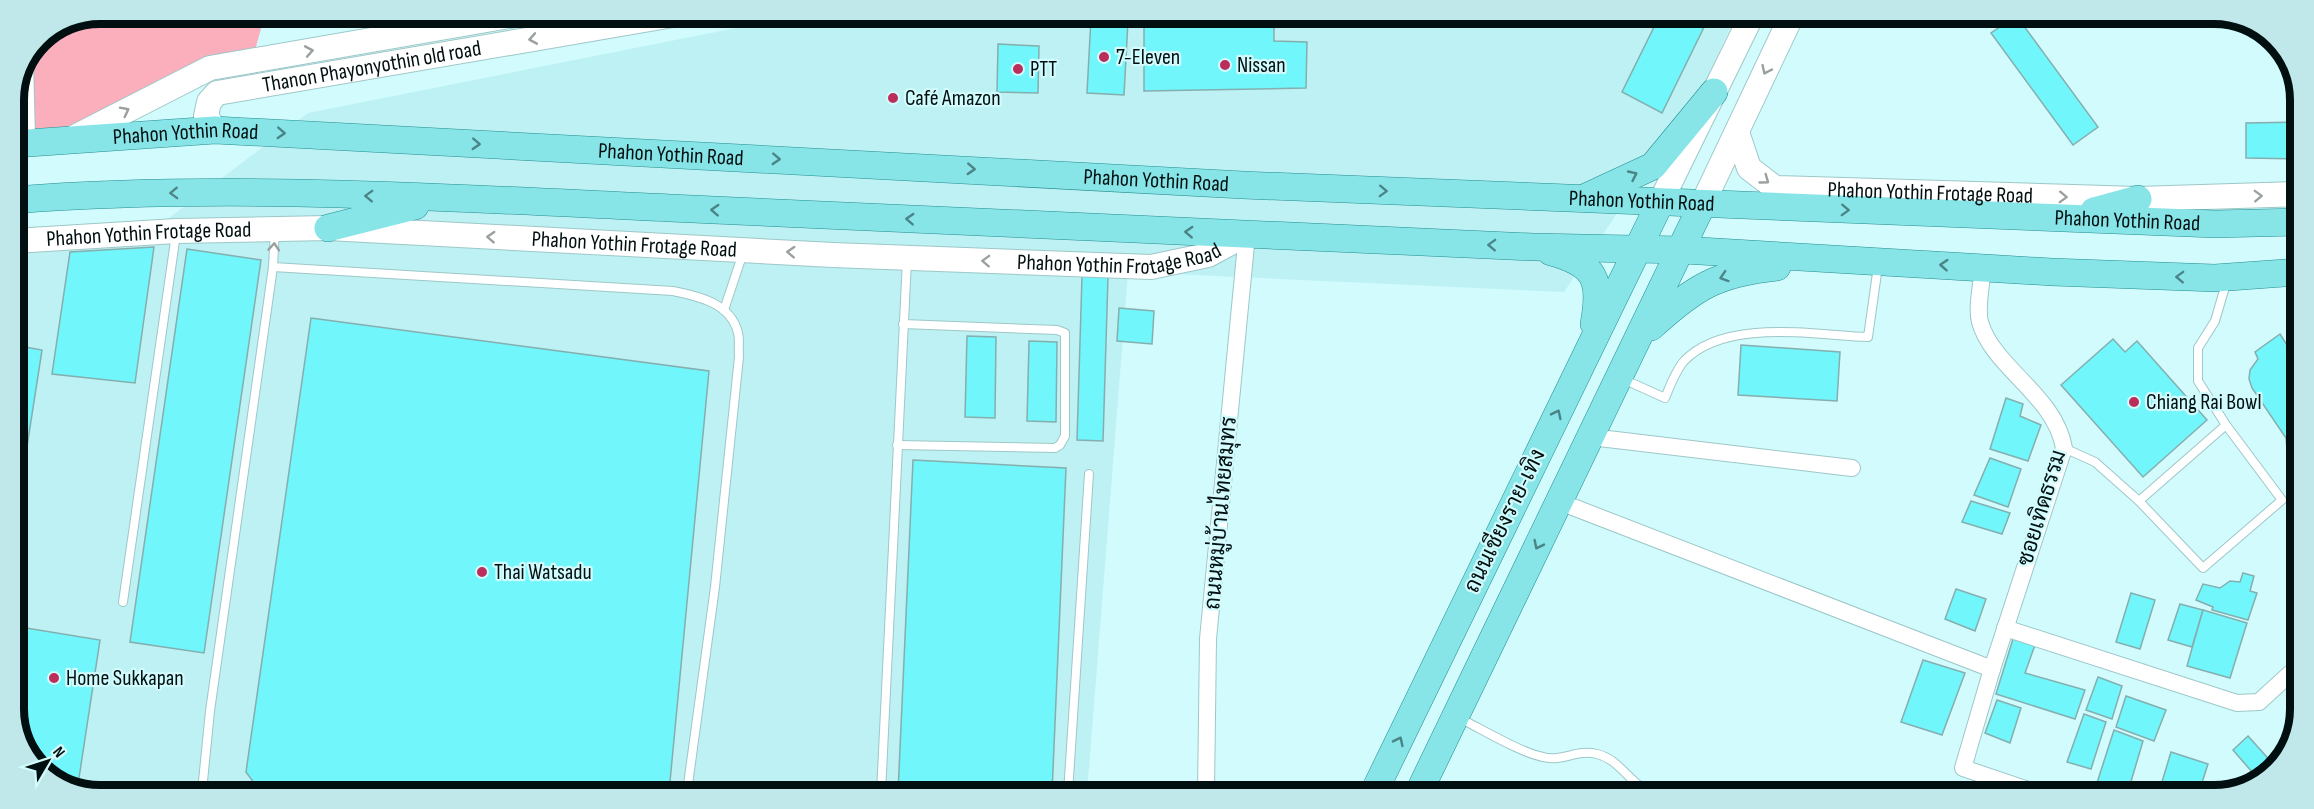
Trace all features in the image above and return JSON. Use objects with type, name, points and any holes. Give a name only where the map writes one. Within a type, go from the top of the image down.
[{"type":"main road","name":"Thanon Phayonyothin old road","points":[[73,138],[210,68],[463,24]]},
{"type":"main road","name":"Thanon Phayonyothin old road","points":[[215,130],[206,116],[209,102],[217,93],[621,24]]},
{"type":"main road","points":[[1660,203],[1748,24]]},
{"type":"main road","points":[[1422,785],[1683,249],[1788,24]]},
{"type":"main road","points":[[1580,200],[1653,166],[1714,92]]},
{"type":"main road","name":"Phahon Yothin Road","points":[[24,144],[73,138],[215,130],[1243,185],[1580,200],[2215,224],[2290,222]]},
{"type":"main road","name":"Phahon Yothin Frotage Road","points":[[1737,132],[1749,168],[1775,188],[2138,200],[2290,194]]},
{"type":"main road","name":"Phahon Yothin Road","points":[[24,199],[226,191],[448,198],[1533,247],[1683,249],[1844,260],[2228,277],[2290,273]]},
{"type":"main road","points":[[328,228],[448,198]]},
{"type":"main road","points":[[2067,218],[2138,200]]},
{"type":"main road","name":"ถนนเชียงราย-เทิง","points":[[1377,785],[1660,203]]},
{"type":"main road","name":"Phahon Yothin Frotage Road","points":[[24,241],[176,231],[328,228],[907,258],[1151,267],[1208,255],[1247,234]]},
{"type":"main road","points":[[1533,247],[1578,259],[1591,272],[1597,287],[1590,346]]},
{"type":"main road","points":[[1637,340],[1684,296],[1720,277],[1754,269],[1844,260]]},
{"type":"street","name":"ถนนหมู่บ้านไทยสมุทร","points":[[1206,785],[1208,639],[1247,234]]},
{"type":"street","name":"ซอยเทิดธรรม","points":[[1983,267],[1979,321],[1988,340],[2053,417],[2062,434],[2064,448],[1992,669],[1963,768],[2013,785]]},
{"type":"street","points":[[1591,437],[1852,468]]},
{"type":"street","points":[[1560,502],[1992,669]]},
{"type":"street","points":[[2005,628],[2237,703],[2259,702],[2290,674]]},
{"type":"lane","points":[[24,120],[28,78]]},
{"type":"lane","points":[[203,785],[210,711],[273,267],[275,228]]},
{"type":"lane","points":[[123,602],[176,231]]},
{"type":"lane","points":[[724,310],[744,250]]},
{"type":"lane","points":[[881,785],[907,258]]},
{"type":"lane","points":[[1620,378],[1665,398],[1683,362],[1702,346],[1731,335],[1753,333],[1868,337],[1878,261]]},
{"type":"lane","points":[[273,267],[673,291],[704,298],[724,310],[738,332],[739,357],[715,587],[688,785]]},
{"type":"lane","points":[[2064,448],[2095,462],[2139,501],[2203,568],[2282,500],[2226,425],[2198,381],[2198,348],[2215,321],[2228,277]]},
{"type":"lane","points":[[897,445],[1055,448],[1060,445],[1065,436],[1065,333],[1057,330],[903,324]]},
{"type":"lane","points":[[2139,501],[2226,425]]},
{"type":"lane","points":[[1069,785],[1089,474]]},
{"type":"lane","points":[[1455,716],[1541,757],[1560,759],[1576,753],[1598,754],[1621,768],[1635,785]]},
{"type":"shaded area","points":[[100,24],[262,24],[252,61],[31,143],[29,73],[46,46],[71,30],[85,25]]},
{"type":"shaded area","points":[[757,24],[1732,24],[1704,84],[1564,292],[1128,272],[1088,785],[100,785],[85,784],[66,777],[46,763],[34,747],[25,724],[24,714],[24,233],[161,224],[308,113]]},
{"type":"building","points":[[1091,24],[1128,24],[1124,95],[1087,93]]},
{"type":"building","name":"Nissan","points":[[1144,24],[1274,24],[1274,41],[1307,42],[1306,88],[1144,91]]},
{"type":"building","points":[[1656,24],[1706,24],[1662,113],[1622,92]]},
{"type":"building","points":[[2004,24],[2022,24],[2098,127],[2073,145],[1991,33]]},
{"type":"building","name":"PTT","points":[[998,44],[1039,46],[1038,93],[997,92]]},
{"type":"building","points":[[2290,122],[2290,159],[2246,158],[2246,123]]},
{"type":"building","points":[[154,247],[135,383],[52,374],[70,252]]},
{"type":"building","points":[[187,249],[261,260],[204,653],[130,642]]},
{"type":"building","points":[[1082,276],[1108,277],[1103,441],[1077,440]]},
{"type":"building","points":[[1119,308],[1154,311],[1152,344],[1117,341]]},
{"type":"building","name":"Thai Watsadu","points":[[311,318],[709,371],[670,785],[256,785],[246,772]]},
{"type":"building","points":[[2280,334],[2290,350],[2290,451],[2287,449],[2286,438],[2252,388],[2249,379],[2250,370],[2258,359],[2255,352]]},
{"type":"building","points":[[967,336],[996,337],[995,418],[965,417]]},
{"type":"building","name":"Chiang Rai Bowl","points":[[2113,339],[2125,352],[2137,341],[2207,420],[2143,477],[2061,385]]},
{"type":"building","points":[[1029,341],[1057,342],[1056,422],[1027,421]]},
{"type":"building","points":[[1741,345],[1840,352],[1837,401],[1738,395]]},
{"type":"building","points":[[24,347],[42,350],[24,466]]},
{"type":"building","points":[[2006,398],[2023,404],[2020,416],[2041,425],[2028,461],[1990,449]]},
{"type":"building","points":[[1990,458],[2021,469],[2008,507],[1974,495]]},
{"type":"building","points":[[913,460],[1066,468],[1052,785],[898,785]]},
{"type":"building","points":[[1971,501],[2010,513],[2002,534],[1962,522]]},
{"type":"building","points":[[2243,573],[2254,576],[2250,591],[2257,593],[2248,620],[2212,610],[2213,607],[2196,600],[2203,584],[2220,588],[2230,581],[2240,582]]},
{"type":"building","points":[[1956,589],[1986,599],[1975,631],[1945,619]]},
{"type":"building","points":[[2131,593],[2155,600],[2140,649],[2116,642]]},
{"type":"building","points":[[2180,604],[2203,610],[2192,647],[2168,640]]},
{"type":"building","points":[[2203,610],[2247,623],[2230,678],[2187,666]]},
{"type":"building","name":"Home Sukkapan","points":[[24,628],[100,640],[78,782],[66,777],[46,763],[34,747],[25,724]]},
{"type":"building","points":[[2013,639],[2035,645],[2025,673],[2085,690],[2075,719],[1996,694]]},
{"type":"building","points":[[1923,660],[1965,673],[1942,735],[1901,722]]},
{"type":"building","points":[[2098,677],[2122,686],[2112,719],[2086,710]]},
{"type":"building","points":[[2126,696],[2166,710],[2154,741],[2116,727]]},
{"type":"building","points":[[1997,700],[2021,708],[2010,743],[1985,733]]},
{"type":"building","points":[[2084,714],[2106,722],[2091,769],[2067,762]]},
{"type":"building","points":[[2114,730],[2143,741],[2130,785],[2096,785]]},
{"type":"building","points":[[2248,736],[2270,760],[2253,774],[2233,750]]},
{"type":"building","points":[[2171,752],[2208,764],[2201,785],[2161,785]]},
{"type":"place","name":"7-Eleven","points":[[1104,57]]},
{"type":"place","name":"Nissan","points":[[1225,65]]},
{"type":"place","name":"PTT","points":[[1018,69]]},
{"type":"place","name":"Café Amazon","points":[[893,98]]},
{"type":"place","name":"Chiang Rai Bowl","points":[[2134,402]]},
{"type":"place","name":"Thai Watsadu","points":[[482,572]]},
{"type":"place","name":"Home Sukkapan","points":[[54,678]]}]
